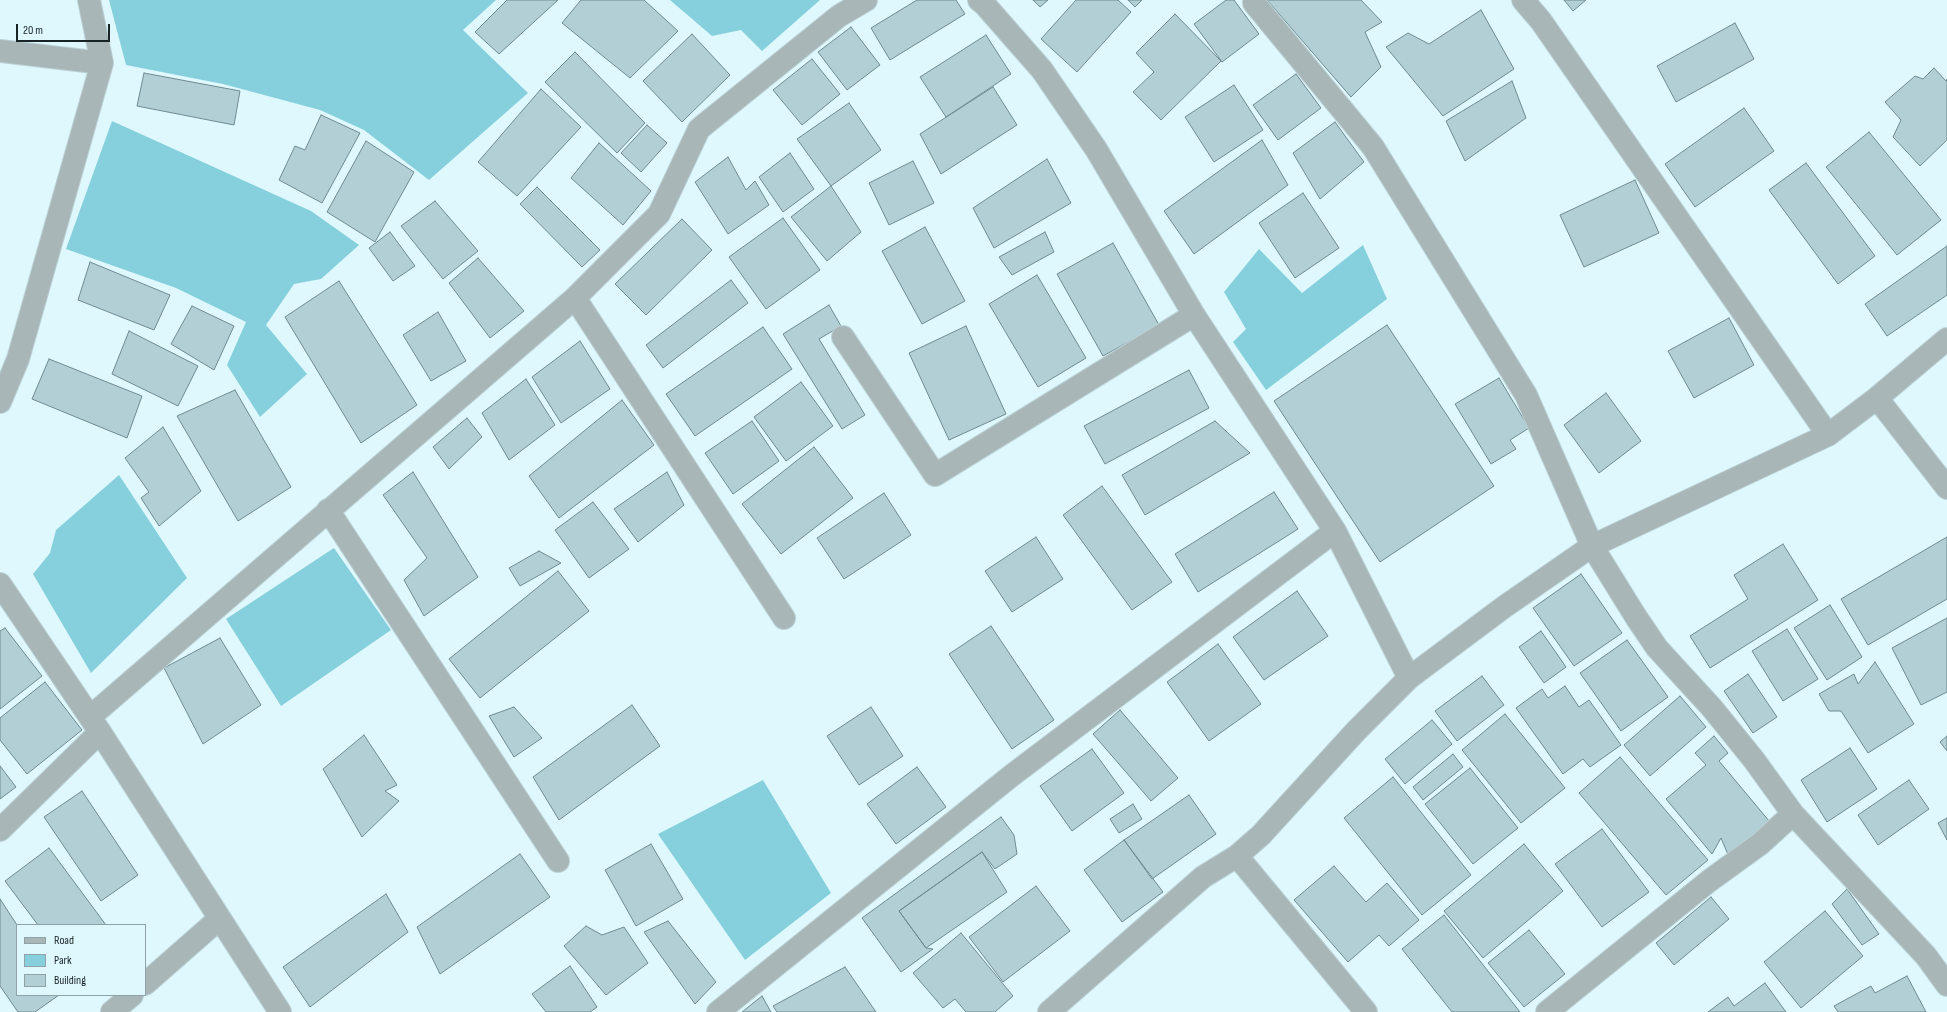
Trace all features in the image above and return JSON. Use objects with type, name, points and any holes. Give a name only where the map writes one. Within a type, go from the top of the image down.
[{"type":"street","points":[[0,402],[18,359],[102,63],[89,0]]},
{"type":"street","points":[[0,830],[95,724],[328,510],[575,298],[659,214],[699,129],[839,16],[866,0]]},
{"type":"street","points":[[979,0],[1042,70],[1096,149],[1194,315],[1335,531],[1409,678]]},
{"type":"street","points":[[1523,0],[1545,27],[1828,435]]},
{"type":"street","points":[[1254,3],[1377,154],[1526,395],[1592,546],[1623,598],[1657,648],[1712,708],[1754,760],[1792,814],[1926,956],[1947,985]]},
{"type":"street","points":[[0,51],[102,63]]},
{"type":"street","points":[[575,298],[784,618]]},
{"type":"street","points":[[843,337],[935,475],[1194,315]]},
{"type":"street","points":[[1049,1012],[1203,877],[1237,856],[1261,835],[1356,731],[1409,678],[1504,607],[1592,546],[1828,435],[1877,398],[1947,339]]},
{"type":"street","points":[[1877,398],[1947,488]]},
{"type":"street","points":[[328,510],[558,862]]},
{"type":"street","points":[[718,1012],[1011,776],[1335,531]]},
{"type":"street","points":[[4,598],[95,724],[280,1012]]},
{"type":"street","points":[[1547,1012],[1709,881],[1760,844],[1792,814]]},
{"type":"street","points":[[1237,856],[1366,1012]]},
{"type":"street","points":[[146,983],[219,919]]},
{"type":"street","points":[[112,1012],[131,996]]},
{"type":"green space","points":[[109,0],[496,0],[463,30],[528,93],[429,180],[364,130],[320,110],[223,84],[126,65]]},
{"type":"green space","points":[[670,0],[820,0],[762,51],[741,30],[712,36]]},
{"type":"green space","points":[[112,121],[311,211],[359,245],[321,279],[294,284],[266,325],[307,374],[260,417],[227,365],[246,322],[176,288],[66,249]]},
{"type":"green space","points":[[1363,245],[1387,299],[1266,390],[1233,342],[1246,329],[1224,292],[1259,249],[1302,293]]},
{"type":"green space","points":[[119,475],[187,578],[91,673],[33,574],[50,553],[56,530]]},
{"type":"green space","points":[[334,548],[391,630],[281,706],[226,619]]},
{"type":"green space","points":[[763,780],[831,893],[745,960],[658,834]]},
{"type":"building","points":[[507,0],[558,0],[499,54],[475,32]]},
{"type":"building","points":[[581,0],[644,0],[678,31],[630,78],[562,23]]},
{"type":"building","points":[[917,0],[956,0],[965,14],[890,60],[871,28]]},
{"type":"building","points":[[1033,0],[1048,0],[1040,7]]},
{"type":"building","points":[[1076,0],[1118,0],[1131,12],[1077,72],[1041,39]]},
{"type":"building","points":[[1128,0],[1142,0],[1135,7]]},
{"type":"building","points":[[1226,0],[1234,0],[1259,34],[1222,62],[1194,24]]},
{"type":"building","points":[[1267,0],[1361,0],[1382,22],[1365,32],[1381,67],[1351,97]]},
{"type":"building","points":[[1564,0],[1586,0],[1573,11]]},
{"type":"building","points":[[1481,10],[1514,69],[1443,116],[1386,47],[1408,33],[1429,44]]},
{"type":"building","points":[[1175,14],[1221,61],[1161,120],[1133,92],[1154,72],[1136,53]]},
{"type":"building","points":[[1735,23],[1754,59],[1676,102],[1657,66]]},
{"type":"building","points":[[851,27],[880,65],[847,90],[818,52]]},
{"type":"building","points":[[692,34],[730,75],[682,122],[643,81]]},
{"type":"building","points":[[986,35],[1011,74],[946,117],[920,77]]},
{"type":"building","points":[[575,52],[645,123],[617,153],[545,82]]},
{"type":"building","points":[[812,59],[840,94],[802,125],[773,90]]},
{"type":"building","points":[[1934,68],[1946,81],[1947,79],[1947,140],[1920,166],[1893,137],[1901,120],[1885,102],[1915,76],[1923,79]]},
{"type":"building","points":[[144,73],[240,91],[234,125],[137,106]]},
{"type":"building","points":[[1296,74],[1321,108],[1278,140],[1253,105]]},
{"type":"building","points":[[1512,81],[1526,118],[1465,161],[1446,121]]},
{"type":"building","points":[[1234,85],[1263,130],[1214,162],[1185,117]]},
{"type":"building","points":[[993,87],[1017,125],[941,174],[920,134]]},
{"type":"building","points":[[541,89],[581,127],[517,196],[478,162]]},
{"type":"building","points":[[849,103],[881,150],[831,186],[797,139]]},
{"type":"building","points":[[1744,108],[1774,151],[1695,207],[1665,164]]},
{"type":"building","points":[[321,115],[360,133],[322,203],[279,180],[295,146],[305,150]]},
{"type":"building","points":[[1335,122],[1364,162],[1320,199],[1293,153]]},
{"type":"building","points":[[647,125],[667,143],[641,172],[621,153]]},
{"type":"building","points":[[1869,132],[1941,220],[1897,255],[1826,167]]},
{"type":"building","points":[[1262,140],[1288,185],[1194,254],[1164,211]]},
{"type":"building","points":[[366,141],[414,172],[375,242],[327,212]]},
{"type":"building","points":[[599,143],[651,191],[623,225],[571,178]]},
{"type":"building","points":[[790,153],[814,189],[783,212],[759,177]]},
{"type":"building","points":[[728,157],[746,190],[755,181],[769,205],[728,234],[695,182]]},
{"type":"building","points":[[1047,159],[1071,203],[994,248],[973,208]]},
{"type":"building","points":[[913,161],[934,203],[889,225],[869,183]]},
{"type":"building","points":[[1806,163],[1875,256],[1838,284],[1769,190]]},
{"type":"building","points":[[1635,180],[1659,233],[1584,267],[1560,215]]},
{"type":"building","points":[[831,186],[861,232],[827,261],[791,217]]},
{"type":"building","points":[[537,187],[600,250],[582,267],[520,204]]},
{"type":"building","points":[[1303,193],[1339,248],[1295,278],[1259,223]]},
{"type":"building","points":[[435,201],[478,251],[443,279],[401,226]]},
{"type":"building","points":[[783,218],[820,270],[766,309],[729,257]]},
{"type":"building","points":[[682,219],[712,250],[646,315],[615,284]]},
{"type":"building","points":[[925,227],[965,301],[922,324],[882,251]]},
{"type":"building","points":[[390,232],[415,266],[393,281],[369,248]]},
{"type":"building","points":[[1045,232],[1054,252],[1012,275],[999,257]]},
{"type":"building","points":[[1113,243],[1159,325],[1103,356],[1057,274]]},
{"type":"building","points":[[1947,246],[1947,295],[1887,336],[1865,304]]},
{"type":"building","points":[[478,258],[524,311],[490,338],[449,283]]},
{"type":"building","points":[[90,262],[170,295],[154,330],[78,300]]},
{"type":"building","points":[[1037,275],[1086,358],[1038,387],[989,304]]},
{"type":"building","points":[[731,280],[748,303],[663,368],[646,345]]},
{"type":"building","points":[[339,281],[417,405],[361,443],[285,317]]},
{"type":"building","points":[[829,305],[841,326],[819,339],[865,415],[842,429],[783,334]]},
{"type":"building","points":[[192,306],[234,326],[214,370],[171,344]]},
{"type":"building","points":[[438,312],[466,361],[431,381],[403,335]]},
{"type":"building","points":[[1729,318],[1754,365],[1694,398],[1668,351]]},
{"type":"building","points":[[1387,325],[1494,486],[1380,562],[1274,401]]},
{"type":"building","points":[[966,326],[1006,414],[949,440],[909,353]]},
{"type":"building","points":[[763,327],[792,369],[695,436],[666,394]]},
{"type":"building","points":[[129,331],[198,366],[178,406],[112,374]]},
{"type":"building","points":[[580,341],[610,389],[561,423],[532,377]]},
{"type":"building","points":[[49,359],[142,396],[127,438],[32,399]]},
{"type":"building","points":[[1189,370],[1209,408],[1105,464],[1084,426]]},
{"type":"building","points":[[1499,378],[1529,428],[1510,440],[1516,449],[1491,464],[1455,404]]},
{"type":"building","points":[[526,379],[555,425],[509,460],[482,413]]},
{"type":"building","points":[[801,382],[833,426],[786,461],[754,417]]},
{"type":"building","points":[[235,390],[291,487],[238,521],[177,416]]},
{"type":"building","points":[[1606,393],[1641,441],[1599,473],[1564,425]]},
{"type":"building","points":[[622,400],[654,445],[559,518],[529,476]]},
{"type":"building","points":[[467,418],[482,437],[449,469],[433,447]]},
{"type":"building","points":[[752,421],[779,461],[733,494],[705,453]]},
{"type":"building","points":[[1215,421],[1250,453],[1145,515],[1122,475]]},
{"type":"building","points":[[163,427],[201,491],[159,526],[141,498],[149,492],[125,458]]},
{"type":"building","points":[[814,447],[853,498],[781,554],[742,504]]},
{"type":"building","points":[[413,472],[478,577],[424,616],[404,580],[427,558],[383,495]]},
{"type":"building","points":[[667,472],[684,505],[638,542],[614,509]]},
{"type":"building","points":[[1102,486],[1172,582],[1132,610],[1063,515]]},
{"type":"building","points":[[1274,492],[1298,529],[1198,592],[1175,554]]},
{"type":"building","points":[[884,493],[911,535],[844,579],[817,538]]},
{"type":"building","points":[[593,502],[629,549],[589,578],[555,530]]},
{"type":"building","points":[[1036,537],[1063,579],[1012,612],[985,571]]},
{"type":"building","points":[[1947,537],[1947,599],[1868,645],[1841,599]]},
{"type":"building","points":[[1783,544],[1818,600],[1710,668],[1690,636],[1748,599],[1734,575]]},
{"type":"building","points":[[539,551],[561,563],[520,586],[509,568]]},
{"type":"building","points":[[558,571],[589,611],[480,698],[449,659]]},
{"type":"building","points":[[1581,574],[1622,633],[1574,666],[1533,608]]},
{"type":"building","points":[[1297,591],[1328,636],[1264,680],[1233,637]]},
{"type":"building","points":[[1830,605],[1862,657],[1827,680],[1794,628]]},
{"type":"building","points":[[1947,618],[1947,692],[1921,705],[1892,648]]},
{"type":"building","points":[[991,626],[1054,720],[1012,749],[949,654]]},
{"type":"building","points":[[5,628],[42,676],[0,709],[0,631]]},
{"type":"building","points":[[1787,629],[1818,679],[1783,701],[1752,651]]},
{"type":"building","points":[[1541,631],[1566,667],[1544,683],[1519,647]]},
{"type":"building","points":[[220,638],[261,705],[203,744],[164,668]]},
{"type":"building","points":[[1627,640],[1668,697],[1621,731],[1580,673]]},
{"type":"building","points":[[1218,644],[1261,704],[1209,741],[1167,682]]},
{"type":"building","points":[[1875,662],[1914,724],[1868,753],[1841,711],[1829,711],[1819,694],[1854,674],[1858,684]]},
{"type":"building","points":[[1748,674],[1777,717],[1753,733],[1724,691]]},
{"type":"building","points":[[1482,676],[1504,705],[1457,741],[1435,711]]},
{"type":"building","points":[[45,682],[82,730],[27,774],[0,740],[0,718]]},
{"type":"building","points":[[1565,686],[1579,707],[1589,700],[1621,745],[1590,767],[1583,759],[1563,774],[1516,708],[1542,689],[1548,698]]},
{"type":"building","points":[[1680,696],[1706,727],[1650,776],[1624,745]]},
{"type":"building","points":[[632,705],[660,746],[559,820],[533,777]]},
{"type":"building","points":[[514,707],[542,738],[514,757],[489,716]]},
{"type":"building","points":[[871,707],[903,756],[859,785],[827,736]]},
{"type":"building","points":[[1120,710],[1178,778],[1151,801],[1093,734]]},
{"type":"building","points":[[1505,714],[1565,788],[1521,823],[1462,750]]},
{"type":"building","points":[[1432,720],[1452,744],[1405,784],[1385,759]]},
{"type":"building","points":[[364,735],[397,785],[385,791],[399,801],[362,837],[323,769]]},
{"type":"building","points":[[1714,736],[1728,753],[1719,761],[1770,822],[1729,857],[1721,838],[1712,854],[1666,799],[1706,765],[1695,753]]},
{"type":"building","points":[[1947,736],[1947,751],[1940,742]]},
{"type":"building","points":[[1850,748],[1877,789],[1827,822],[1801,780]]},
{"type":"building","points":[[1092,749],[1124,793],[1072,831],[1040,786]]},
{"type":"building","points":[[1453,754],[1463,767],[1423,800],[1413,787]]},
{"type":"building","points":[[1620,757],[1708,860],[1666,895],[1579,793]]},
{"type":"building","points":[[0,766],[16,787],[0,799]]},
{"type":"building","points":[[917,767],[946,807],[896,844],[867,804]]},
{"type":"building","points":[[1470,768],[1518,828],[1473,864],[1425,804]]},
{"type":"building","points":[[1393,777],[1471,875],[1422,915],[1344,818]]},
{"type":"building","points":[[1909,780],[1929,809],[1878,845],[1858,815]]},
{"type":"building","points":[[82,791],[138,875],[101,901],[44,817]]},
{"type":"building","points":[[1189,795],[1216,834],[1152,879],[1124,840]]},
{"type":"building","points":[[1133,804],[1142,819],[1119,833],[1110,819]]},
{"type":"building","points":[[1001,817],[1014,835],[1017,854],[995,869],[982,852],[899,911],[926,948],[933,949],[901,972],[862,918]]},
{"type":"building","points":[[1947,818],[1947,840],[1938,823]]},
{"type":"building","points":[[1602,829],[1649,892],[1602,927],[1555,864]]},
{"type":"building","points":[[1124,840],[1163,892],[1122,922],[1084,870]]},
{"type":"building","points":[[651,844],[683,899],[636,926],[605,870]]},
{"type":"building","points":[[1524,844],[1563,891],[1483,958],[1444,911]]},
{"type":"building","points":[[49,848],[105,924],[37,924],[5,881]]},
{"type":"building","points":[[982,852],[1007,892],[926,948],[899,911]]},
{"type":"building","points":[[520,854],[550,897],[440,974],[417,927]]},
{"type":"building","points":[[1334,866],[1366,902],[1387,883],[1419,920],[1389,946],[1379,935],[1348,962],[1294,900]]},
{"type":"building","points":[[1036,886],[1070,931],[1003,982],[969,937]]},
{"type":"building","points":[[1847,889],[1879,934],[1862,945],[1832,904]]},
{"type":"building","points":[[386,894],[408,932],[310,1007],[283,967]]},
{"type":"building","points":[[1711,897],[1729,919],[1674,965],[1656,943]]},
{"type":"building","points":[[0,899],[16,924],[16,996],[58,996],[35,1012],[18,1012],[0,986]]},
{"type":"building","points":[[1825,911],[1863,956],[1801,1008],[1764,962]]},
{"type":"building","points":[[1444,915],[1520,1012],[1452,1012],[1402,949]]},
{"type":"building","points":[[668,921],[716,982],[695,1004],[644,932]]},
{"type":"building","points":[[586,926],[602,935],[624,927],[648,963],[606,995],[564,946]]},
{"type":"building","points":[[1529,930],[1565,974],[1524,1007],[1488,963]]},
{"type":"building","points":[[961,933],[1013,996],[995,1012],[966,1012],[955,999],[943,1008],[913,973]]},
{"type":"building","points":[[570,966],[597,1007],[590,1012],[546,1012],[532,994]]},
{"type":"building","points":[[845,967],[876,1012],[777,1012],[773,1006]]},
{"type":"building","points":[[1907,976],[1926,1012],[1838,1012],[1834,1006],[1871,986],[1875,993]]},
{"type":"building","points":[[1765,983],[1786,1012],[1708,1012],[1728,997],[1734,1006]]},
{"type":"building","points":[[762,996],[771,1012],[742,1012]]}]
